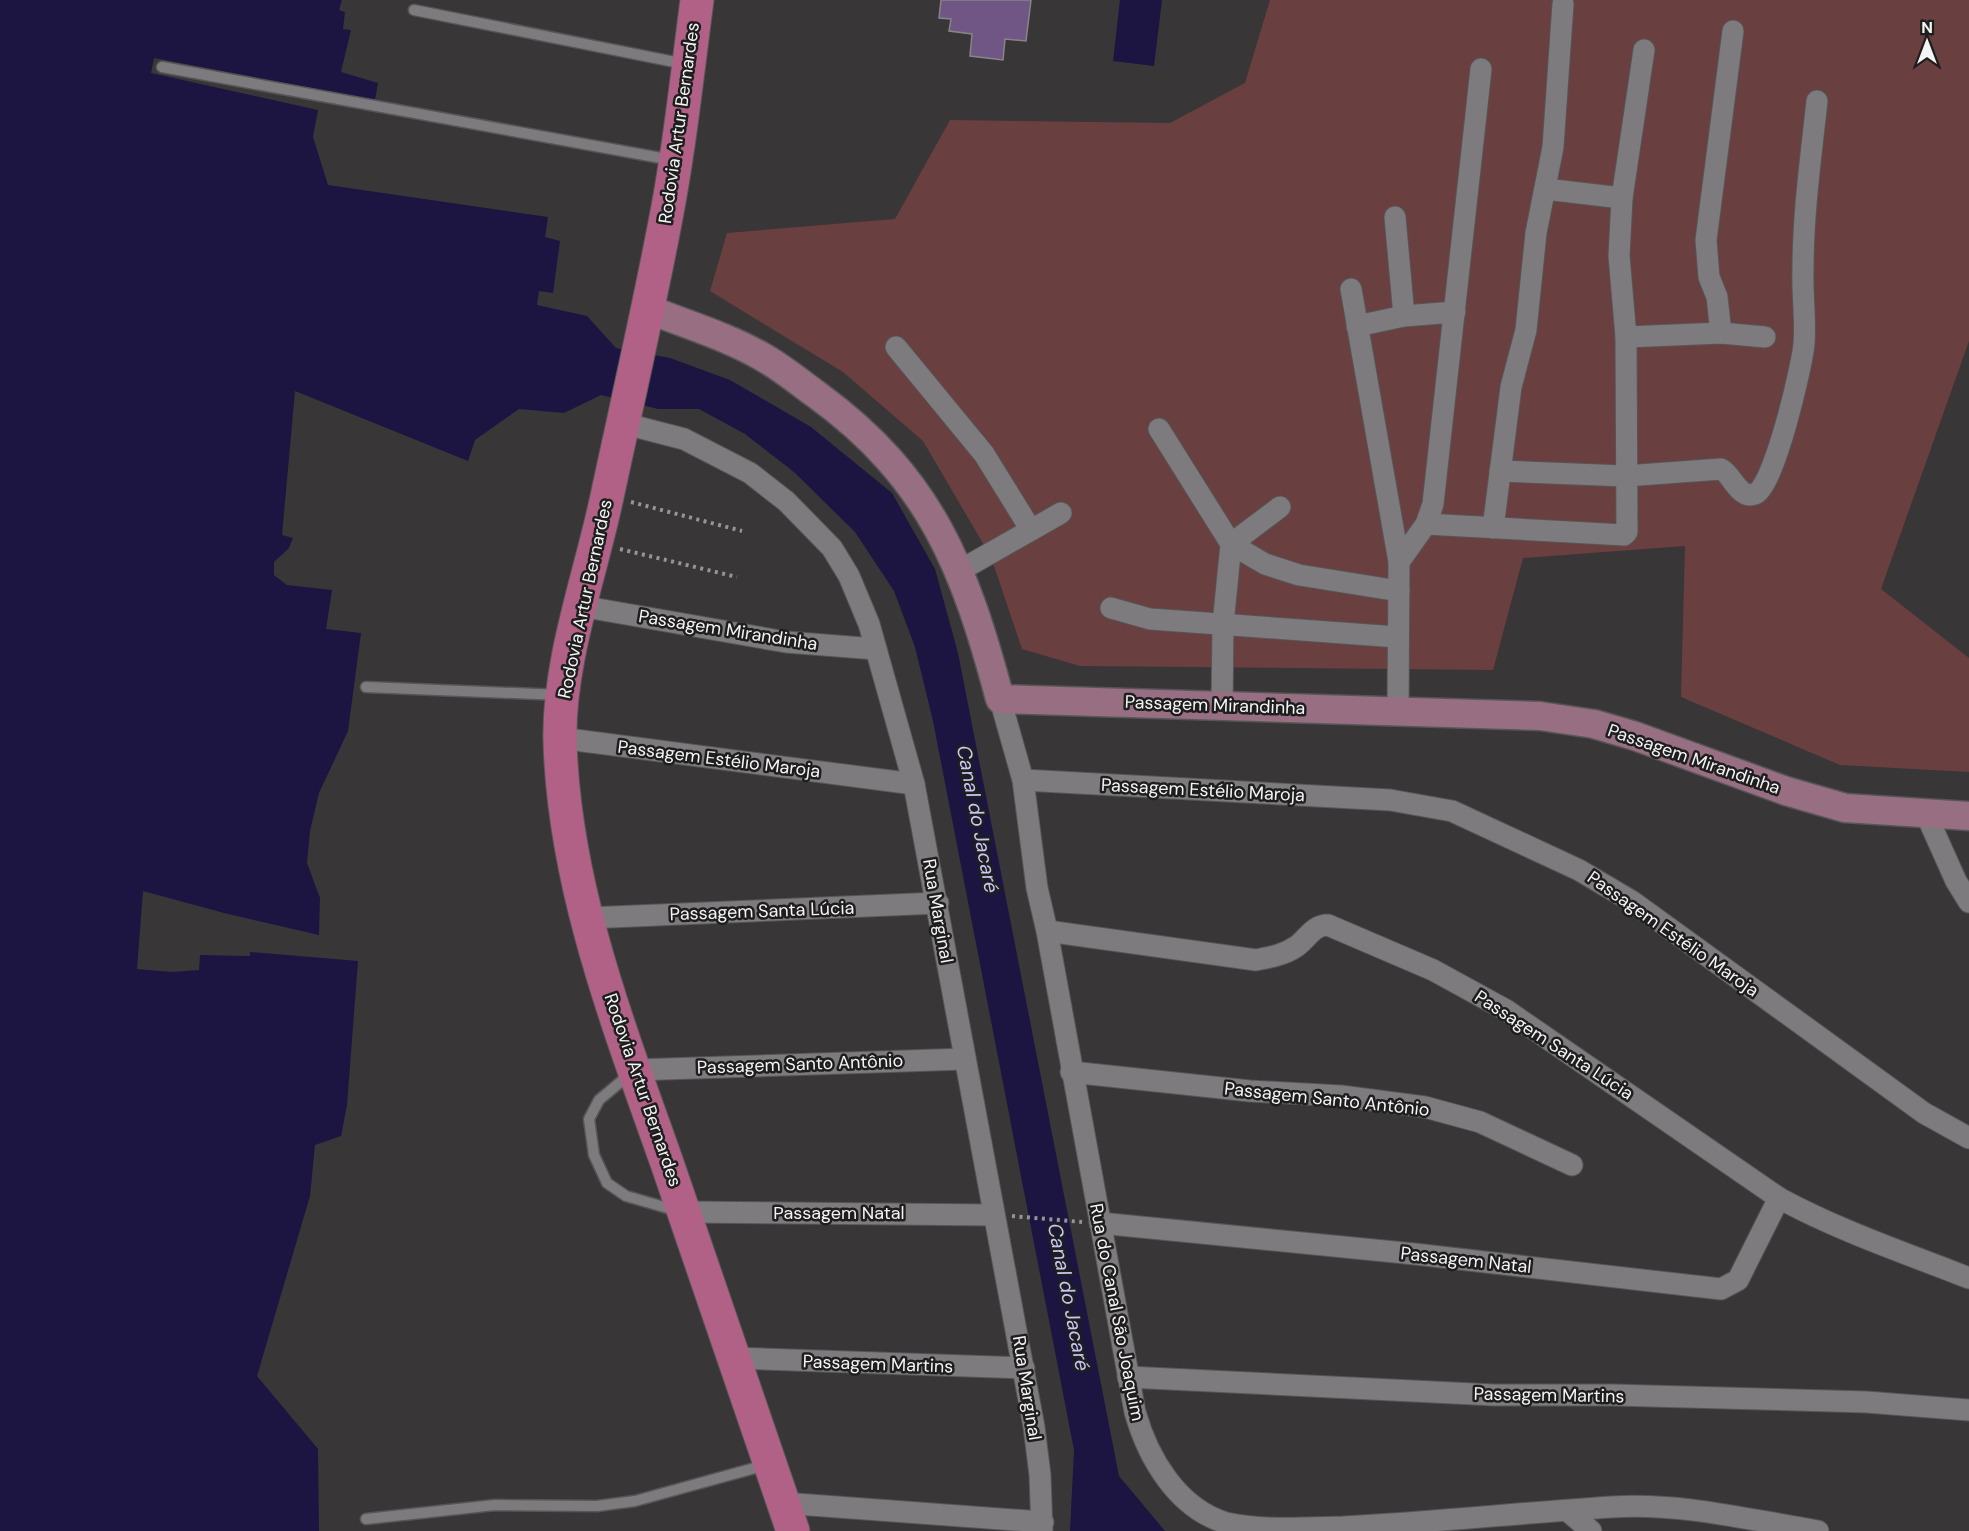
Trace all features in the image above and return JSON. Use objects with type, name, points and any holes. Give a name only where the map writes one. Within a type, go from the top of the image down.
[{"type":"main road","name":"Rodovia Artur Bernardes","points":[[697,0],[675,160],[646,319],[607,497],[580,606],[563,696],[560,738],[564,796],[574,864],[587,918],[634,1070],[788,1517]]},
{"type":"street","points":[[1493,528],[1511,387],[1526,330],[1536,232],[1553,147],[1563,3]]},
{"type":"street","points":[[1721,333],[1717,297],[1709,277],[1706,240],[1733,31]]},
{"type":"street","points":[[1426,524],[1624,535],[1627,532],[1626,336],[1619,256],[1622,198],[1644,50]]},
{"type":"street","points":[[1399,562],[1426,524],[1433,504],[1481,69]]},
{"type":"street","points":[[1500,471],[1625,476],[1720,469],[1728,472],[1739,490],[1749,494],[1755,494],[1765,486],[1786,425],[1804,344],[1805,205],[1817,101]]},
{"type":"street","points":[[1545,189],[1622,198]]},
{"type":"street","points":[[1395,217],[1404,316]]},
{"type":"street","points":[[1350,290],[1399,562],[1398,710]]},
{"type":"street","points":[[1357,326],[1404,316],[1455,312]]},
{"type":"street","points":[[646,319],[762,357],[845,415],[871,437],[922,499],[959,571],[981,628],[1000,699]]},
{"type":"street","points":[[1626,336],[1721,333],[1765,337]]},
{"type":"street","points":[[896,347],[984,454],[1031,530]]},
{"type":"street","name":"Rua Marginal","points":[[623,417],[684,439],[750,473],[786,501],[832,548],[869,624],[914,784],[938,903],[965,1059],[999,1215],[1039,1465],[1042,1526]]},
{"type":"street","points":[[1159,429],[1231,544],[1265,564],[1299,575],[1398,591]]},
{"type":"street","points":[[1222,705],[1223,624],[1231,544],[1280,507]]},
{"type":"street","points":[[959,571],[1061,513]]},
{"type":"street","name":"Passagem Mirandinha","points":[[580,606],[786,642],[876,649]]},
{"type":"street","points":[[1111,608],[1150,619],[1397,637]]},
{"type":"street","name":"Passagem Mirandinha","points":[[1000,699],[1540,716],[1594,724],[1635,736],[1845,808],[1969,816]]},
{"type":"street","name":"Rua do Canal São Joaquim","points":[[1000,699],[1023,780],[1037,888],[1047,931],[1095,1223],[1140,1432],[1156,1465],[1166,1479],[1192,1504],[1224,1523],[1271,1530],[1450,1522],[1612,1507],[1651,1507],[1818,1531]]},
{"type":"street","name":"Passagem Estélio Maroja","points":[[560,738],[914,784]]},
{"type":"street","name":"Passagem Estélio Maroja","points":[[1023,780],[1390,800],[1452,811],[1579,870],[1633,902],[1924,1113],[1969,1138]]},
{"type":"street","points":[[1926,814],[1956,881],[1969,902]]},
{"type":"street","name":"Passagem Santa Lúcia","points":[[587,918],[938,903]]},
{"type":"street","name":"Passagem Santa Lúcia","points":[[1047,931],[1256,960],[1286,953],[1299,945],[1316,927],[1328,925],[1433,970],[1506,1010],[1779,1198],[1804,1212],[1890,1250],[1969,1278]]},
{"type":"street","name":"Passagem Santo Antônio","points":[[634,1070],[965,1059]]},
{"type":"street","name":"Passagem Santo Antônio","points":[[1071,1072],[1250,1091],[1341,1096],[1425,1107],[1480,1122],[1572,1165]]},
{"type":"street","name":"Passagem Natal","points":[[1095,1223],[1426,1255],[1721,1289],[1738,1280],[1779,1198]]},
{"type":"street","name":"Passagem Natal","points":[[684,1212],[999,1215]]},
{"type":"street","name":"Passagem Martins","points":[[732,1358],[1024,1368]]},
{"type":"street","name":"Passagem Martins","points":[[1128,1377],[1494,1395],[1613,1395],[1866,1402],[1969,1410]]},
{"type":"street","points":[[1569,1512],[1591,1531]]},
{"type":"street","points":[[788,1517],[1042,1526]]},
{"type":"lane","points":[[414,10],[688,64]]},
{"type":"lane","points":[[162,68],[675,160]]},
{"type":"lane","points":[[366,687],[563,696]]},
{"type":"lane","points":[[634,1070],[599,1100],[589,1119],[594,1155],[607,1183],[626,1196],[684,1212]]},
{"type":"lane","points":[[366,1519],[495,1505],[597,1506],[625,1502],[770,1464]]},
{"type":"path","points":[[607,497],[742,531]]},
{"type":"path","points":[[596,544],[736,577]]},
{"type":"path","points":[[999,1215],[1095,1223]]},
{"type":"shaded area","points":[[1270,0],[1969,0],[1969,341],[1881,589],[1969,658],[1969,772],[1840,765],[1681,697],[1685,546],[1523,558],[1493,670],[1080,666],[1022,649],[991,557],[923,441],[843,372],[710,291],[727,233],[895,219],[950,120],[1170,123],[1245,83]]},
{"type":"water","name":"Canal do Jacaré","points":[[0,0],[342,0],[339,10],[345,12],[343,29],[351,30],[341,72],[378,83],[375,100],[154,58],[151,73],[318,110],[313,137],[328,185],[548,217],[545,237],[560,241],[553,293],[539,291],[537,305],[587,316],[616,348],[670,358],[730,380],[811,427],[892,493],[935,569],[958,653],[1119,1476],[1165,1531],[1070,1531],[1074,1450],[933,721],[915,647],[894,591],[855,532],[794,472],[745,434],[699,409],[658,409],[601,395],[564,413],[519,409],[475,440],[468,461],[295,391],[282,535],[293,538],[289,548],[274,562],[274,575],[287,585],[332,590],[326,629],[361,633],[348,731],[319,793],[310,831],[307,863],[320,898],[319,935],[143,891],[137,969],[172,972],[199,970],[200,955],[250,956],[250,952],[358,961],[347,1105],[341,1136],[315,1145],[310,1196],[257,1376],[318,1449],[319,1531],[0,1531]]},
{"type":"water","points":[[1120,0],[1162,0],[1154,66],[1113,61]]},
{"type":"building","points":[[941,0],[1031,0],[1026,41],[1005,39],[1003,60],[970,56],[972,34],[949,31],[951,19],[939,18]]}]
